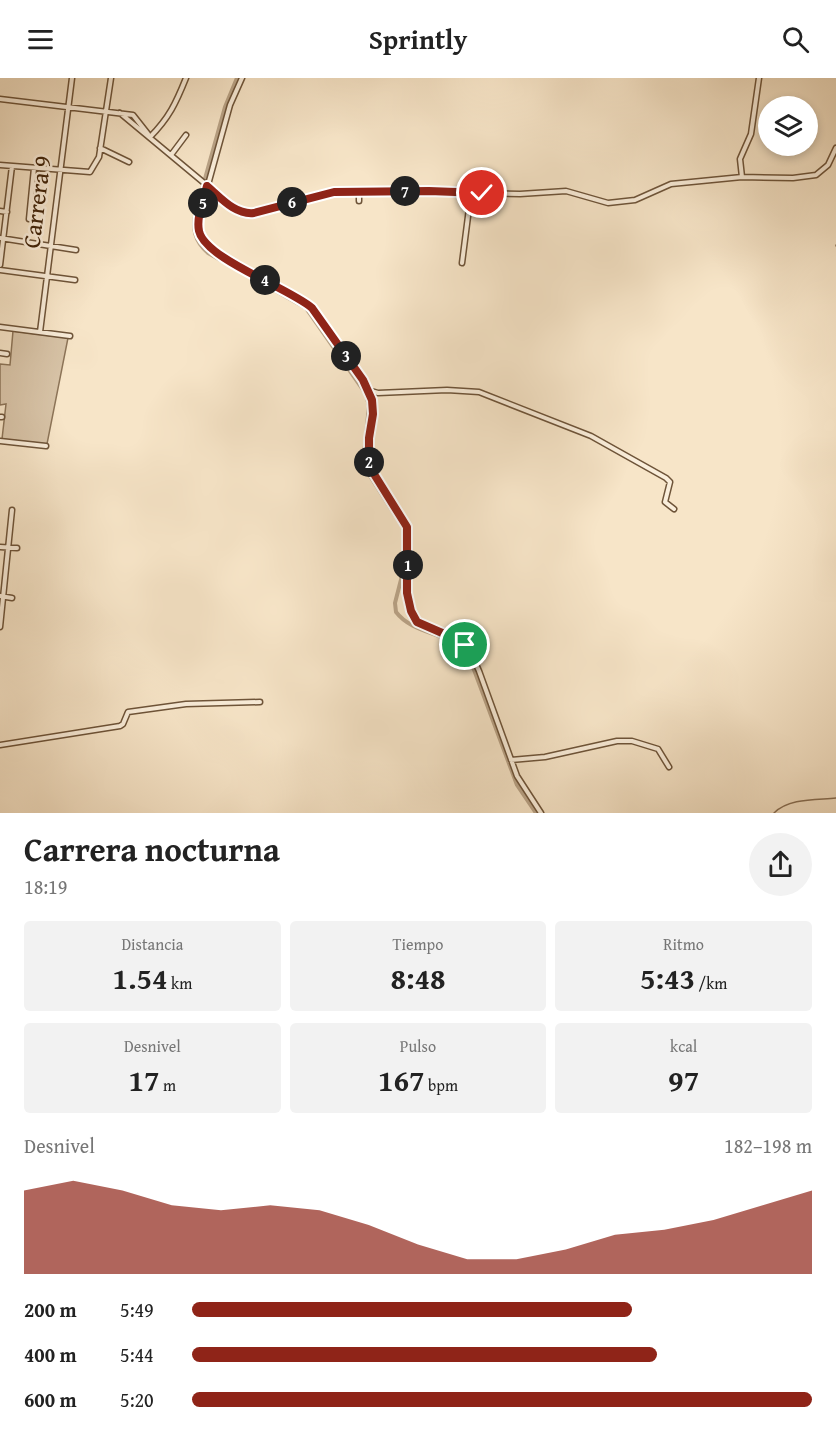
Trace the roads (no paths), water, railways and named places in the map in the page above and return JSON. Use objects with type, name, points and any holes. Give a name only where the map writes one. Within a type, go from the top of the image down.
[{"type":"street","name":"Carrera 9","points":[[40,332],[72,78]]},
{"type":"street","points":[[0,165],[90,172],[97,162],[111,78]]},
{"type":"street","points":[[150,137],[169,116],[186,78]]},
{"type":"street","points":[[242,78],[230,105],[207,186],[198,226],[204,243],[240,267],[302,300],[312,308],[368,390],[373,408],[369,438],[369,466],[407,527],[407,593],[411,611],[417,622],[456,639],[470,651],[517,776],[541,813]]},
{"type":"street","points":[[742,177],[740,159],[751,134],[759,78]]},
{"type":"street","points":[[0,99],[120,113],[244,214],[334,192],[359,190],[520,194],[566,191],[603,203],[617,203],[643,197],[671,184],[742,177],[816,176],[828,165],[836,148]]},
{"type":"street","points":[[171,155],[186,135]]},
{"type":"street","points":[[100,148],[129,162]]},
{"type":"street","points":[[0,265],[12,166]]},
{"type":"street","points":[[28,219],[34,168]]},
{"type":"street","points":[[358,201],[359,190]]},
{"type":"street","points":[[462,263],[471,193]]},
{"type":"street","points":[[0,211],[7,212]]},
{"type":"street","points":[[2,238],[76,250]]},
{"type":"street","points":[[0,270],[75,280]]},
{"type":"street","points":[[0,327],[70,336]]},
{"type":"street","points":[[0,353],[7,354]]},
{"type":"street","points":[[368,390],[378,393],[472,390],[504,401],[591,436],[666,478],[670,482],[665,502],[674,509]]},
{"type":"street","points":[[0,441],[46,446]]},
{"type":"street","points":[[0,627],[12,510]]},
{"type":"street","points":[[0,547],[17,548]]},
{"type":"street","points":[[2,597],[12,598]]},
{"type":"street","points":[[0,745],[120,726],[128,712],[186,704],[260,702]]},
{"type":"street","points":[[511,760],[545,756],[617,741],[632,741],[658,749],[669,767]]},
{"type":"waterway","points":[[237,78],[225,107],[196,211],[194,229],[197,239],[208,253],[306,308],[366,394],[369,406],[363,465],[404,529],[405,564],[395,603],[396,612],[413,626],[455,643],[470,659],[517,785],[536,813]]},
{"type":"waterway","points":[[774,813],[795,802],[836,798]]}]
